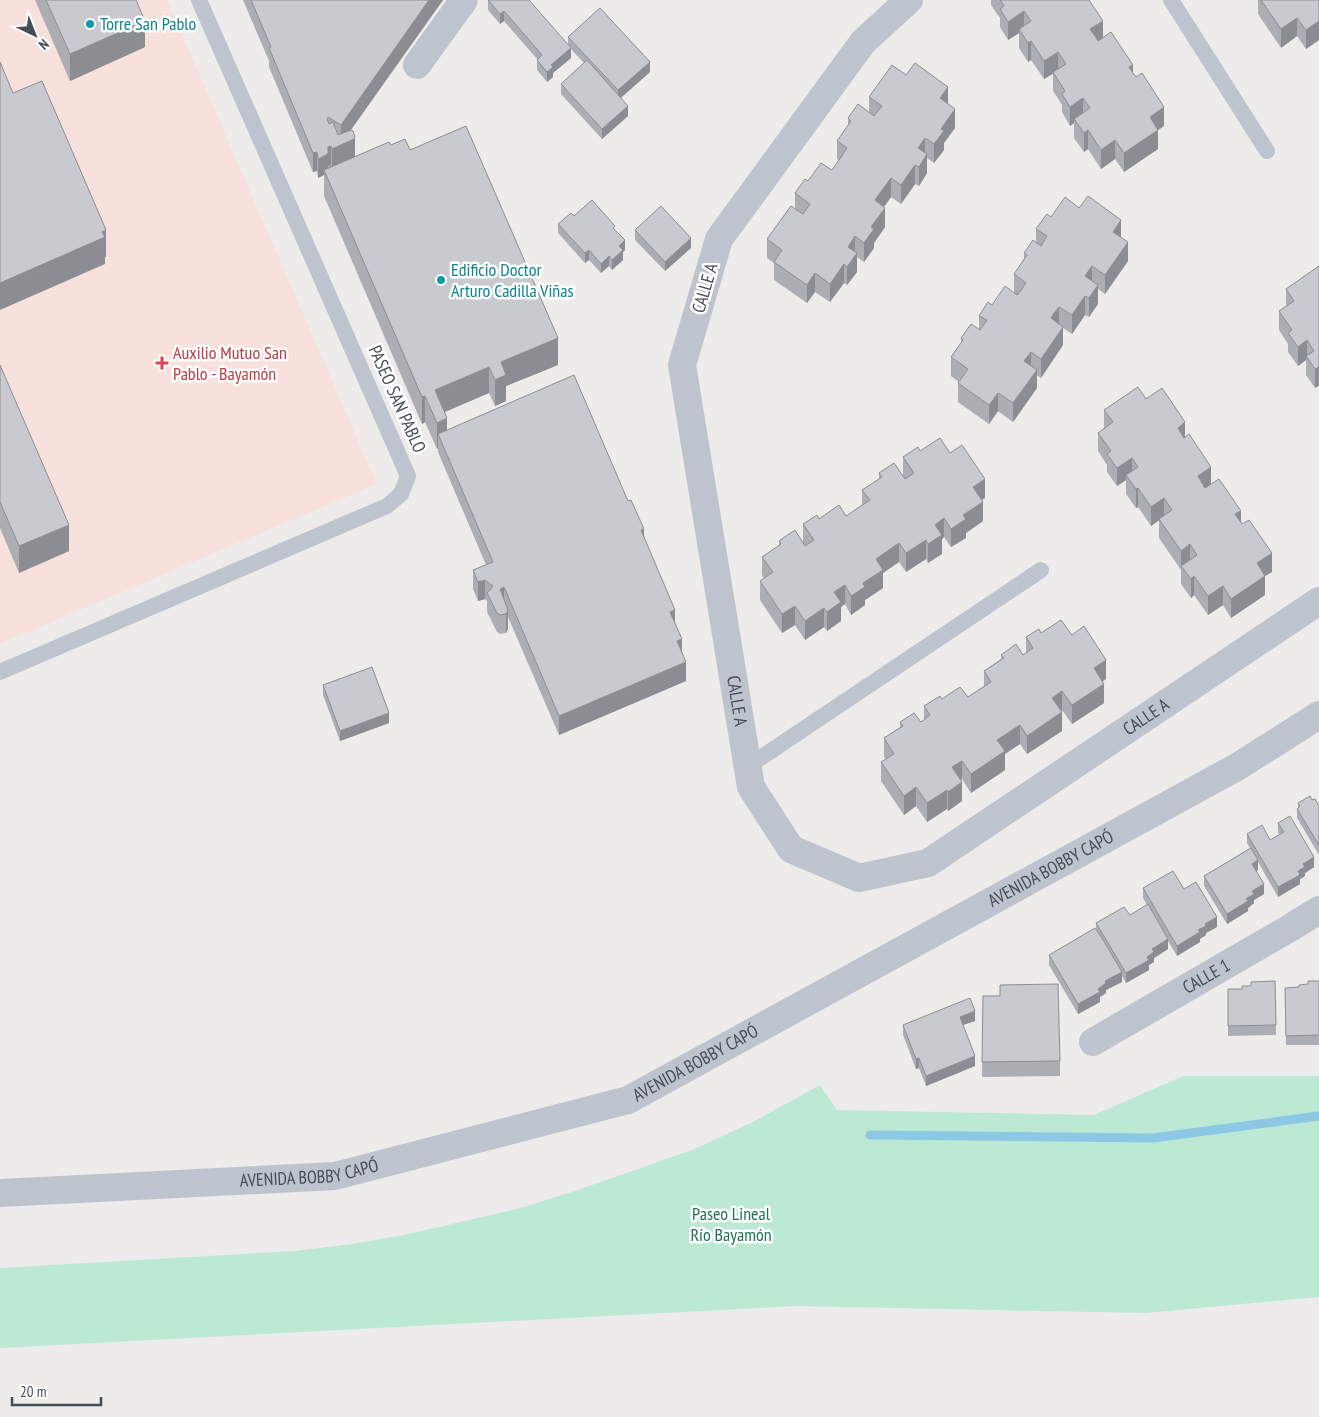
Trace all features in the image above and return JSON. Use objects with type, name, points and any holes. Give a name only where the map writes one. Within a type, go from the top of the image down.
[{"type":"street","points":[[417,65],[464,0]]},
{"type":"street","name":"CALLE A","points":[[910,0],[863,42],[719,239],[682,365],[750,787],[791,849],[859,878],[928,863],[1319,601]]},
{"type":"street","name":"AVENIDA BOBBY CAPÓ","points":[[0,1193],[335,1176],[628,1100],[1237,767],[1319,715]]},
{"type":"street","name":"CALLE 1","points":[[1093,1042],[1319,910]]},
{"type":"street","points":[[1290,928],[1319,935]]},
{"type":"lane","name":"PASEO SAN PABLO","points":[[0,672],[387,506],[402,494],[408,476],[200,0]]},
{"type":"lane","points":[[1171,0],[1267,151]]},
{"type":"lane","points":[[747,767],[1041,570]]},
{"type":"shaded area","name":"Auxilio Mutuo San Pablo - Bayamón","points":[[0,0],[167,0],[377,484],[0,644]]},
{"type":"green space","name":"Paseo Lineal Río Bayamón","points":[[1183,1076],[1319,1076],[1319,1297],[1146,1313],[796,1306],[0,1348],[0,1268],[295,1251],[409,1234],[517,1209],[692,1150],[753,1122],[820,1085],[837,1110],[1094,1115]]},
{"type":"building","points":[[46,0],[136,0],[145,21],[70,54]]},
{"type":"building","points":[[251,0],[429,0],[341,125],[328,117],[329,124],[333,122],[338,135],[351,130],[355,137],[354,139],[332,149],[331,146],[328,147],[328,154],[318,159],[317,152],[313,153]]},
{"type":"building","points":[[488,0],[529,0],[571,48],[551,65],[553,67],[547,72],[537,60],[542,55],[504,11],[500,14]]},
{"type":"building","points":[[1000,0],[1089,0],[1103,21],[1090,29],[1098,41],[1111,32],[1133,65],[1129,67],[1133,73],[1136,77],[1142,73],[1164,107],[1150,117],[1158,130],[1124,153],[1115,140],[1101,150],[1088,130],[1084,133],[1074,119],[1090,108],[1083,98],[1070,107],[1062,94],[1065,91],[1053,72],[1066,64],[1058,52],[1044,61],[1031,41],[1028,43],[1019,29],[1031,21],[1024,11],[1008,22],[1000,9],[1004,6]]},
{"type":"building","points":[[1261,0],[1319,0],[1319,21],[1306,30],[1297,18],[1281,29]]},
{"type":"building","points":[[600,8],[650,62],[618,90],[568,37]]},
{"type":"building","points":[[587,60],[628,106],[602,129],[561,84]]},
{"type":"building","points":[[0,62],[13,93],[42,81],[106,230],[102,232],[105,237],[0,283]]},
{"type":"building","points":[[915,63],[948,87],[940,98],[955,109],[941,129],[944,131],[934,144],[925,138],[918,148],[927,154],[919,167],[915,165],[901,185],[891,178],[875,200],[885,208],[871,227],[874,229],[864,243],[855,236],[848,247],[857,253],[847,267],[844,264],[830,284],[815,273],[807,285],[774,262],[782,250],[767,239],[791,206],[803,214],[810,204],[795,193],[805,179],[808,181],[821,163],[832,170],[847,148],[837,141],[851,121],[848,118],[858,104],[874,116],[882,106],[869,97],[892,65],[906,75]]},
{"type":"building","name":"Edificio Doctor Arturo Cadilla Viñas","points":[[466,126],[558,338],[501,362],[506,375],[495,380],[489,367],[435,390],[447,418],[437,423],[425,396],[422,397],[324,170],[389,142],[391,145],[405,139],[410,150]]},
{"type":"building","points":[[1088,196],[1121,220],[1113,232],[1128,242],[1105,275],[1092,266],[1085,276],[1098,285],[1089,298],[1085,296],[1072,315],[1059,307],[1054,313],[1051,318],[1063,327],[1041,359],[1031,352],[1024,361],[1037,370],[1013,403],[998,393],[989,405],[958,383],[968,369],[951,357],[971,324],[980,330],[987,320],[979,316],[988,302],[992,305],[1005,286],[1017,295],[1022,289],[1026,283],[1014,274],[1027,255],[1024,253],[1033,240],[1041,246],[1047,236],[1036,229],[1047,214],[1051,217],[1065,197],[1079,208]]},
{"type":"building","points":[[592,200],[615,226],[613,228],[625,240],[619,246],[623,250],[612,260],[609,256],[601,264],[589,250],[585,253],[558,224],[571,213],[574,216]]},
{"type":"building","points":[[661,206],[691,238],[665,262],[635,230]]},
{"type":"building","points":[[1319,266],[1319,367],[1315,369],[1306,356],[1314,351],[1307,340],[1298,347],[1288,333],[1292,330],[1279,311],[1294,301],[1286,289]]},
{"type":"building","points":[[0,365],[69,525],[19,546],[0,502]]},
{"type":"building","points":[[574,375],[628,501],[631,500],[644,529],[641,530],[675,610],[670,612],[682,639],[677,641],[686,662],[559,716],[504,587],[500,589],[508,610],[506,614],[500,615],[497,613],[487,593],[493,586],[485,580],[478,582],[473,570],[493,562],[438,434]]},
{"type":"building","points":[[1138,387],[1146,399],[1162,388],[1185,422],[1178,428],[1184,438],[1189,434],[1211,467],[1198,476],[1205,488],[1219,479],[1241,511],[1235,514],[1242,524],[1249,520],[1272,553],[1257,563],[1265,576],[1231,599],[1223,586],[1208,596],[1194,576],[1191,579],[1181,566],[1197,555],[1190,544],[1181,551],[1159,519],[1172,510],[1164,498],[1151,507],[1126,475],[1138,467],[1132,458],[1117,468],[1107,454],[1111,451],[1098,433],[1113,422],[1104,410]]},
{"type":"building","points":[[940,438],[950,453],[962,445],[985,479],[973,487],[983,502],[963,515],[966,519],[951,529],[944,518],[935,525],[942,535],[928,544],[926,540],[906,553],[899,543],[876,559],[883,570],[863,583],[865,587],[851,596],[845,585],[834,592],[841,602],[827,612],[824,608],[805,621],[795,606],[782,614],[760,581],[773,572],[762,557],[781,544],[779,541],[795,530],[805,546],[814,540],[803,524],[817,515],[819,519],[839,505],[846,516],[870,500],[862,490],[882,477],[879,473],[894,463],[905,479],[914,473],[903,457],[918,447],[920,451]]},
{"type":"building","points":[[1061,620],[1072,635],[1084,626],[1106,660],[1094,668],[1104,684],[1072,705],[1062,691],[1052,698],[1062,712],[1027,736],[1020,725],[997,740],[1005,751],[971,774],[962,761],[952,767],[962,782],[948,792],[947,790],[927,803],[916,787],[904,796],[881,762],[894,754],[884,738],[903,726],[900,722],[914,713],[921,722],[930,715],[924,706],[940,696],[942,699],[960,687],[968,697],[991,682],[984,671],[1004,658],[1001,655],[1016,644],[1023,655],[1033,648],[1026,637],[1039,629],[1041,633]]},
{"type":"building","points":[[372,667],[389,713],[340,731],[323,685]]},
{"type":"building","points":[[1310,796],[1312,800],[1315,799],[1319,806],[1319,845],[1297,809],[1300,806],[1298,803]]},
{"type":"building","points":[[1290,816],[1314,857],[1303,864],[1305,867],[1298,871],[1300,875],[1278,887],[1247,834],[1262,825],[1270,840],[1284,832],[1278,823]]},
{"type":"building","points":[[1251,848],[1258,860],[1252,864],[1264,884],[1252,891],[1254,894],[1246,899],[1248,901],[1227,914],[1204,876]]},
{"type":"building","points":[[1173,871],[1184,889],[1196,882],[1217,917],[1198,930],[1200,932],[1177,946],[1143,888]]},
{"type":"building","points":[[1148,904],[1168,939],[1152,949],[1154,952],[1147,957],[1149,960],[1126,973],[1096,923],[1124,907],[1130,915]]},
{"type":"building","points":[[1095,928],[1122,972],[1105,981],[1106,983],[1098,989],[1100,992],[1078,1004],[1049,955]]},
{"type":"building","points":[[1275,981],[1276,1025],[1228,1026],[1228,989],[1242,989],[1242,986],[1251,986],[1251,982]]},
{"type":"building","points":[[1308,981],[1319,981],[1319,1035],[1286,1036],[1285,988],[1299,987],[1299,985],[1308,984]]},
{"type":"building","points":[[1058,984],[1060,1061],[982,1062],[983,996],[1000,996],[1000,985]]},
{"type":"building","points":[[970,998],[975,1011],[960,1017],[975,1056],[926,1076],[919,1058],[916,1059],[903,1025]]},
{"type":"waterway","points":[[870,1135],[1153,1138],[1319,1116]]},
{"type":"place","name":"Torre San Pablo","points":[[90,24]]},
{"type":"place","name":"Edificio Doctor Arturo Cadilla Viñas","points":[[441,280]]},
{"type":"place","name":"Auxilio Mutuo San Pablo - Bayamón","points":[[162,363]]}]
